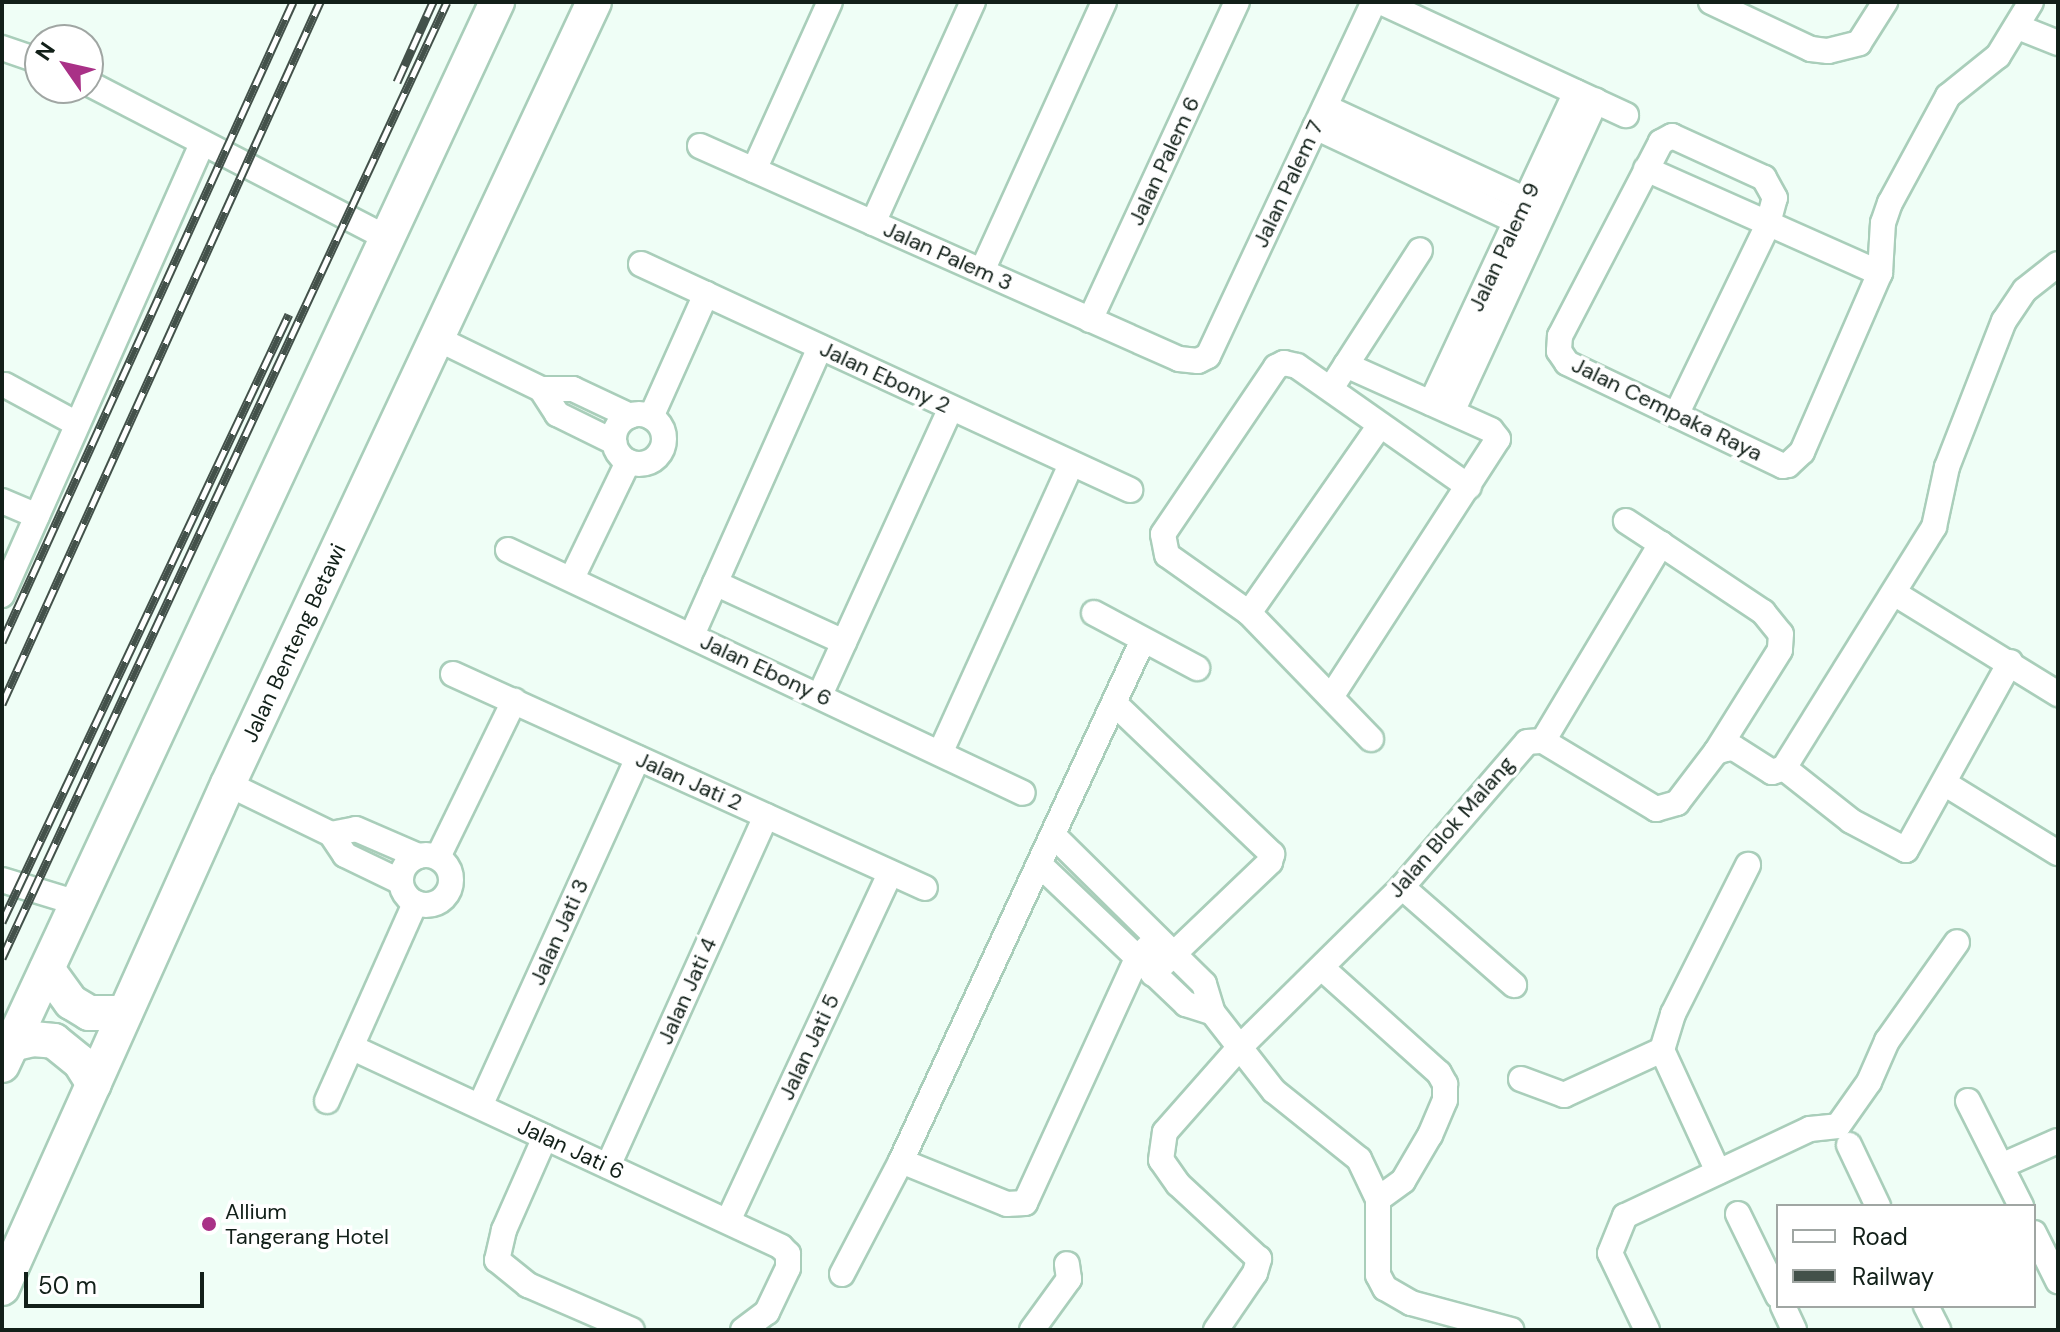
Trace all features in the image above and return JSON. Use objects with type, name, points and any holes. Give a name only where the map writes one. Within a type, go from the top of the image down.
[{"type":"main road","points":[[7,1055],[497,2]]},
{"type":"main road","name":"Jalan Benteng Betawi","points":[[2,1288],[228,784],[594,2]]},
{"type":"main road","points":[[47,969],[71,1002],[89,1013],[125,1013]]},
{"type":"main road","points":[[7,1055],[33,1039],[54,1041],[80,1062],[94,1084]]},
{"type":"street","points":[[754,170],[832,2],[849,2]]},
{"type":"street","points":[[873,223],[973,2]]},
{"type":"street","points":[[982,271],[1104,2]]},
{"type":"street","name":"Jalan Palem 6","points":[[1090,320],[1237,2]]},
{"type":"street","name":"Jalan Palem 7","points":[[1198,361],[1208,356],[1374,2]]},
{"type":"street","points":[[1381,2],[1626,115]]},
{"type":"street","points":[[1711,2],[1743,9],[1811,49],[1844,47],[1870,33],[1885,2]]},
{"type":"street","name":"Jalan Cempaka Raya","points":[[1767,227],[1775,198],[1764,178],[1672,136],[1661,142],[1558,344],[1567,363],[1783,466],[1795,462],[1880,273],[1882,233],[1890,203],[1948,96],[1989,66],[2018,27],[2031,2]]},
{"type":"street","points":[[2018,27],[2058,43]]},
{"type":"street","points":[[2,48],[24,56]]},
{"type":"street","points":[[104,92],[387,238]]},
{"type":"street","name":"Jalan Palem 9","points":[[1441,408],[1521,211],[1586,96]]},
{"type":"street","name":"Jalan Palem 9","points":[[1441,408],[1586,96]]},
{"type":"street","points":[[1320,117],[1521,211]]},
{"type":"street","points":[[2,595],[202,144]]},
{"type":"street","name":"Jalan Palem 3","points":[[700,146],[1179,359],[1198,361]]},
{"type":"street","points":[[1646,169],[1767,227],[1880,273]]},
{"type":"street","points":[[1676,415],[1767,227]]},
{"type":"street","points":[[1330,389],[1420,250]]},
{"type":"street","name":"Jalan Ebony 2","points":[[641,264],[1130,490]]},
{"type":"street","points":[[1784,768],[1934,527],[1947,467],[2004,321],[2053,276]]},
{"type":"street","points":[[572,578],[621,452],[615,431],[640,416],[706,294]]},
{"type":"street","points":[[436,338],[541,389],[573,389],[640,416],[664,438],[661,451],[641,465],[557,414],[541,389]]},
{"type":"street","points":[[692,635],[820,347]]},
{"type":"street","points":[[1371,739],[1249,613],[1167,555],[1162,545],[1170,524],[1276,367],[1284,363],[1330,389],[1469,487]]},
{"type":"street","points":[[1331,697],[1498,439],[1491,430],[1346,365]]},
{"type":"street","points":[[5,385],[77,424]]},
{"type":"street","points":[[820,695],[951,408]]},
{"type":"street","points":[[1249,613],[1380,425]]},
{"type":"street","points":[[941,751],[1071,464]]},
{"type":"street","points":[[2,501],[37,516]]},
{"type":"street","points":[[1626,521],[1661,544],[1763,612],[1781,634],[1780,650],[1716,752],[1677,803],[1656,809],[1543,741],[1661,544]]},
{"type":"street","name":"Jalan Ebony 6","points":[[508,550],[941,751],[1023,793]]},
{"type":"street","points":[[715,583],[844,642]]},
{"type":"street","points":[[1894,593],[2058,694]]},
{"type":"street","points":[[1094,613],[1197,668]]},
{"type":"street","points":[[842,1274],[901,1161],[1143,640]]},
{"type":"street","points":[[1716,752],[1734,748],[1766,770],[1784,768],[1851,821],[1906,850],[2010,662]]},
{"type":"street","name":"Jalan Jati 2","points":[[453,674],[925,888]]},
{"type":"street","points":[[401,882],[408,862],[428,857],[514,701]]},
{"type":"street","points":[[901,1161],[1007,1204],[1025,1203],[1145,966],[1270,862],[1272,854],[1114,703]]},
{"type":"street","name":"Jalan Blok Malang","points":[[1216,1330],[1255,1273],[1259,1259],[1213,1220],[1161,1160],[1165,1132],[1239,1048],[1402,887],[1516,753],[1527,742],[1543,741]]},
{"type":"street","name":"Jalan Jati 3","points":[[480,1106],[638,758]]},
{"type":"street","points":[[1944,783],[2058,853]]},
{"type":"street","points":[[228,784],[331,834],[345,855],[401,882],[415,903],[428,905],[449,891],[448,866],[356,829],[331,834]]},
{"type":"street","name":"Jalan Jati 4","points":[[608,1166],[766,816]]},
{"type":"street","points":[[1053,835],[1204,984],[1213,1013],[1274,1091],[1359,1159],[1378,1199],[1378,1275],[1385,1288],[1411,1303],[1511,1330]]},
{"type":"street","points":[[1040,865],[1186,1004],[1213,1013]]},
{"type":"street","points":[[1718,1172],[1662,1050],[1679,1002],[1748,865]]},
{"type":"street","name":"Jalan Jati 5","points":[[728,1221],[890,873]]},
{"type":"street","points":[[2,880],[77,903]]},
{"type":"street","points":[[1402,887],[1514,985]]},
{"type":"street","points":[[327,1101],[415,903]]},
{"type":"street","points":[[1647,1330],[1610,1253],[1621,1223],[1631,1211],[1810,1129],[1838,1126],[1869,1082],[1887,1041],[1957,942]]},
{"type":"street","points":[[1322,968],[1439,1073],[1445,1084],[1445,1100],[1423,1147],[1403,1181],[1378,1199]]},
{"type":"street","name":"Jalan Jati 6","points":[[351,1047],[728,1221],[788,1254],[788,1268],[767,1312],[743,1330]]},
{"type":"street","points":[[1521,1079],[1564,1095],[1662,1050]]},
{"type":"street","points":[[1968,1101],[2020,1204]]},
{"type":"street","points":[[545,1137],[504,1230],[497,1260],[528,1285],[632,1330]]},
{"type":"street","points":[[2001,1166],[2058,1141]]},
{"type":"street","points":[[1849,1145],[1877,1204]]},
{"type":"street","points":[[1738,1214],[1776,1292]]},
{"type":"street","points":[[2036,1237],[2058,1281]]},
{"type":"street","points":[[1032,1330],[1069,1279],[1067,1264]]},
{"type":"street","points":[[1784,1308],[1794,1330]]},
{"type":"street","points":[[1927,1308],[1938,1330]]},
{"type":"railway","points":[[2,642],[293,2]]},
{"type":"railway","points":[[2,704],[320,2]]},
{"type":"railway","points":[[397,82],[433,2]]},
{"type":"railway","points":[[2,958],[447,2]]},
{"type":"railway","points":[[2,922],[289,314]]},
{"type":"place","name":"Allium Tangerang Hotel","points":[[209,1224]]}]
